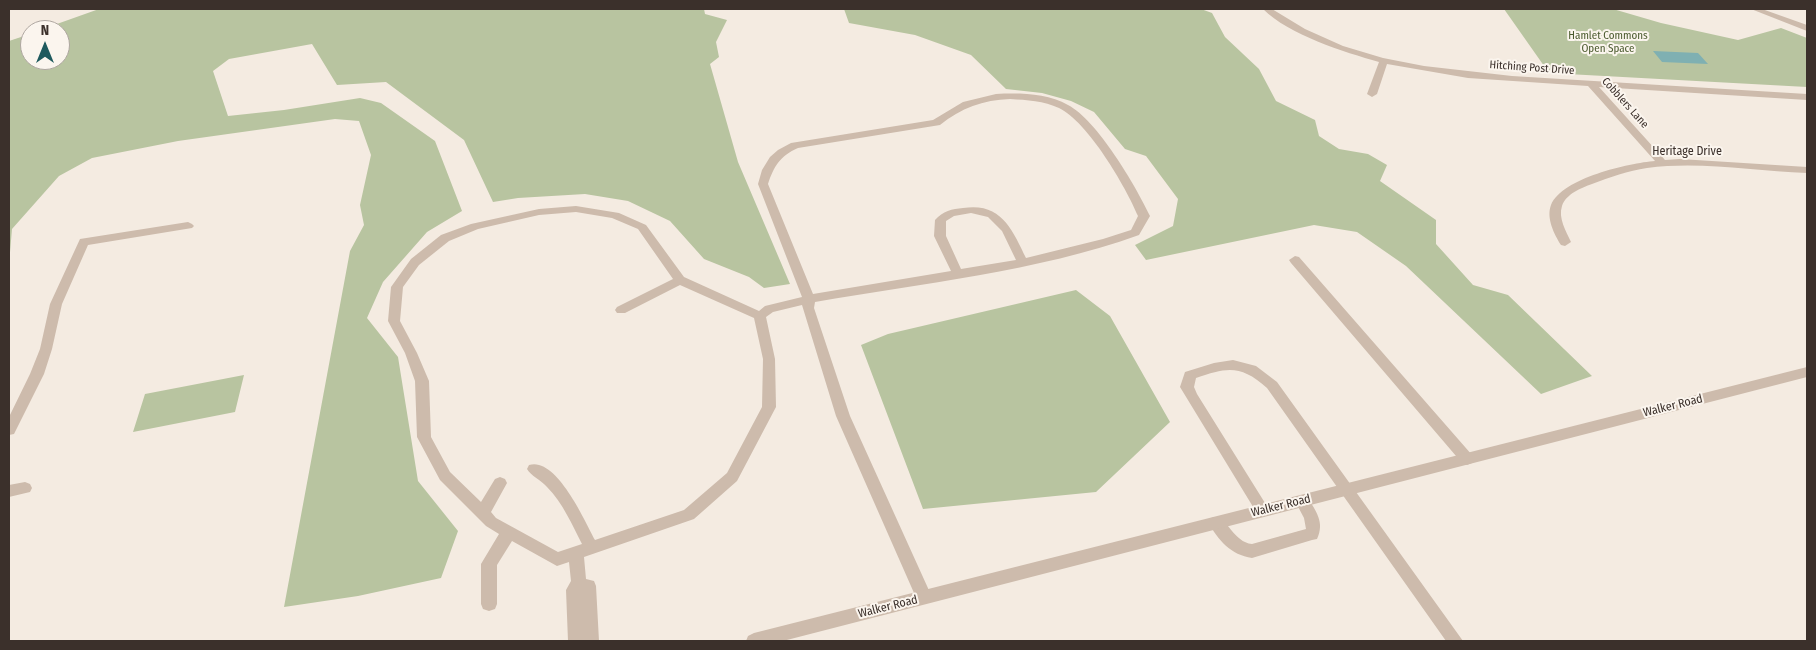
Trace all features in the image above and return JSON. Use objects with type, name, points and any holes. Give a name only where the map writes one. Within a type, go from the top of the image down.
[{"type":"street","name":"Hitching Post Drive","points":[[1267,9],[1309,34],[1356,52],[1384,61],[1471,76],[1807,97]]},
{"type":"street","points":[[1755,9],[1807,28]]},
{"type":"street","points":[[1372,94],[1384,61]]},
{"type":"street","name":"Cobblers Lane","points":[[1590,84],[1662,162]]},
{"type":"street","points":[[760,316],[769,309],[809,299],[1023,263],[1107,242],[1134,232],[1144,216],[1134,191],[1104,148],[1074,113],[1057,103],[1031,97],[995,97],[973,102],[950,112],[936,123],[795,145],[782,151],[768,165],[763,184],[809,299],[808,308],[843,416],[924,597]]},
{"type":"street","name":"Heritage Drive","points":[[1565,242],[1554,214],[1557,204],[1564,195],[1575,188],[1611,173],[1662,162],[1807,170]]},
{"type":"street","points":[[576,209],[615,215],[642,227],[680,280],[760,316],[769,360],[770,407],[732,477],[689,514],[557,559],[491,522],[444,476],[424,437],[422,381],[411,352],[394,321],[397,287],[415,262],[444,238],[475,226],[539,212],[576,209]]},
{"type":"street","points":[[958,274],[940,236],[941,220],[951,213],[971,210],[992,214],[1006,230],[1023,263]]},
{"type":"street","points":[[9,430],[37,374],[46,349],[56,304],[84,242],[188,226]]},
{"type":"street","points":[[1295,260],[1467,459]]},
{"type":"street","points":[[621,310],[680,280]]},
{"type":"street","points":[[1263,511],[1191,396],[1187,387],[1190,375],[1218,365],[1244,365],[1259,372],[1272,385],[1456,641]]},
{"type":"street","name":"Walker Road","points":[[754,641],[1807,372]]},
{"type":"street","points":[[534,469],[543,472],[556,485],[591,547]]},
{"type":"street","points":[[482,513],[500,483]]},
{"type":"street","points":[[9,491],[25,488]]},
{"type":"street","points":[[1216,522],[1228,540],[1236,547],[1244,551],[1252,551],[1312,534],[1316,527],[1315,522],[1302,501]]},
{"type":"street","points":[[489,604],[489,564],[509,532]]},
{"type":"street","points":[[576,552],[579,582],[574,590],[576,641]]},
{"type":"street","points":[[579,582],[588,586],[591,641]]},
{"type":"green space","points":[[99,9],[704,9],[705,14],[727,20],[716,42],[719,57],[710,64],[738,162],[790,284],[764,288],[749,277],[704,259],[670,221],[628,201],[585,194],[518,198],[493,202],[464,140],[386,82],[337,85],[312,44],[229,59],[213,71],[228,116],[284,110],[360,98],[381,103],[435,141],[462,211],[427,232],[383,282],[367,318],[398,357],[418,481],[458,531],[441,578],[358,596],[284,607],[350,251],[364,225],[360,205],[371,155],[359,121],[335,119],[178,141],[92,158],[59,176],[12,229],[9,264],[9,41],[20,37],[20,70],[70,70],[70,20],[68,20]]},
{"type":"green space","points":[[844,9],[1201,9],[1212,13],[1225,37],[1259,69],[1276,101],[1315,120],[1319,136],[1339,149],[1368,154],[1387,165],[1380,181],[1436,220],[1436,244],[1473,285],[1508,295],[1592,376],[1541,394],[1406,266],[1357,232],[1314,225],[1146,260],[1135,245],[1173,226],[1178,199],[1146,156],[1125,149],[1094,112],[1071,101],[1042,93],[1006,89],[971,55],[915,35],[849,23]]},
{"type":"green space","name":"Hamlet Commons Open Space","points":[[1504,9],[1613,9],[1661,23],[1738,40],[1781,28],[1807,38],[1807,87],[1549,73]]},
{"type":"green space","points":[[1076,290],[1110,316],[1170,422],[1096,492],[923,509],[861,345],[888,334]]},
{"type":"green space","points":[[244,375],[235,412],[133,432],[145,394]]},
{"type":"water","points":[[1653,51],[1698,53],[1708,64],[1662,62]]}]
